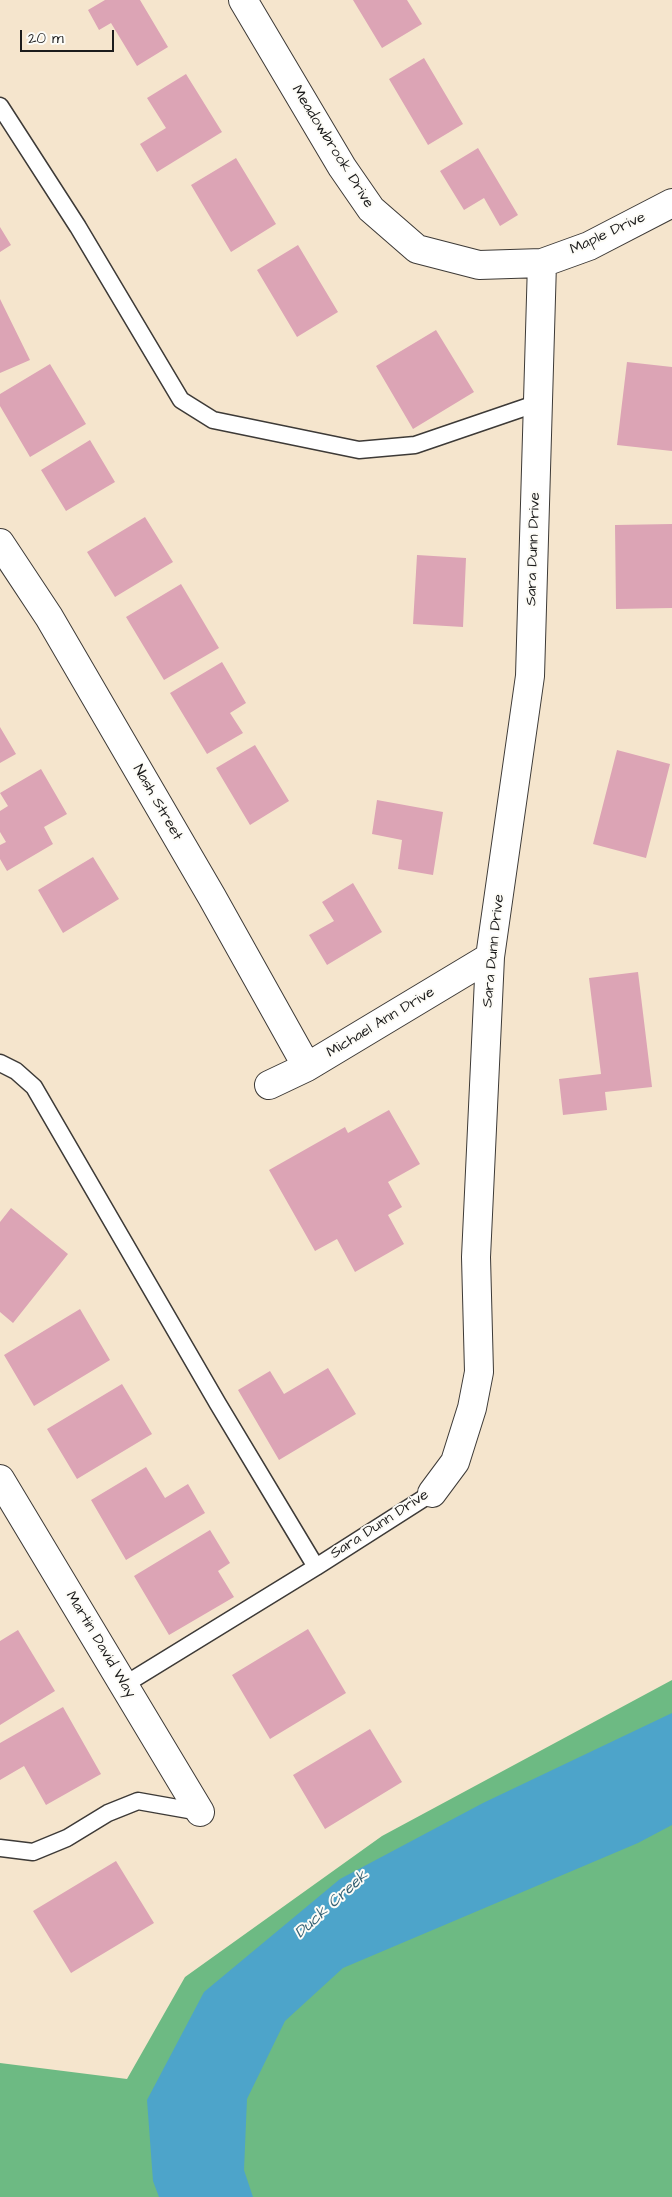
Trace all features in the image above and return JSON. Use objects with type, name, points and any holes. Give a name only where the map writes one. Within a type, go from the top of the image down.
[{"type":"street","name":"Meadowbrook Drive","points":[[243,0],[342,167],[371,210],[417,249],[479,265],[542,262]]},
{"type":"street","name":"Maple Drive","points":[[542,262],[590,246],[672,203]]},
{"type":"street","name":"Sara Dunn Drive","points":[[432,1493],[455,1462],[472,1408],[479,1372],[476,1257],[490,957],[530,676],[542,262]]},
{"type":"street","name":"Nash Street","points":[[0,543],[49,617],[207,888],[307,1067]]},
{"type":"street","name":"Michael Ann Drive","points":[[270,1085],[307,1067],[490,957]]},
{"type":"street","name":"Martin David Way","points":[[0,1479],[200,1812]]},
{"type":"lane","points":[[0,106],[78,227],[181,400],[213,420],[359,450],[415,445],[538,403]]},
{"type":"lane","points":[[0,1062],[16,1071],[34,1087],[218,1404],[316,1567]]},
{"type":"lane","name":"Sara Dunn Drive","points":[[124,1685],[432,1493]]},
{"type":"lane","points":[[0,1848],[33,1852],[67,1838],[108,1813],[138,1800],[200,1812]]},
{"type":"green space","points":[[672,1680],[672,2197],[0,2197],[0,2063],[127,2079],[185,1977],[382,1836]]},
{"type":"water","name":"Duck Creek","points":[[672,1713],[672,1825],[638,1843],[343,1968],[285,2021],[247,2099],[244,2170],[253,2197],[159,2197],[153,2181],[147,2100],[204,1992],[340,1879],[483,1803]]},
{"type":"building","points":[[105,0],[140,0],[168,47],[137,66],[111,23],[99,30],[88,10]]},
{"type":"building","points":[[353,0],[407,0],[422,24],[382,48]]},
{"type":"building","points":[[424,58],[463,124],[428,145],[389,79]]},
{"type":"building","points":[[186,74],[222,132],[157,172],[140,144],[166,128],[147,98]]},
{"type":"building","points":[[478,148],[518,215],[500,226],[484,198],[464,210],[440,171]]},
{"type":"building","points":[[236,158],[276,224],[231,252],[191,185]]},
{"type":"building","points":[[0,227],[11,245],[0,252]]},
{"type":"building","points":[[298,245],[338,312],[297,337],[257,270]]},
{"type":"building","points":[[0,299],[30,360],[0,373]]},
{"type":"building","points":[[436,330],[474,392],[413,429],[376,366]]},
{"type":"building","points":[[627,362],[672,367],[672,451],[617,445]]},
{"type":"building","points":[[50,364],[86,424],[30,457],[0,406],[0,394]]},
{"type":"building","points":[[90,440],[115,482],[66,511],[41,470]]},
{"type":"building","points":[[145,517],[173,562],[115,597],[87,552]]},
{"type":"building","points":[[672,524],[672,608],[616,609],[615,525]]},
{"type":"building","points":[[417,555],[466,558],[463,627],[413,624]]},
{"type":"building","points":[[181,584],[219,648],[164,680],[126,617]]},
{"type":"building","points":[[222,662],[246,703],[230,713],[243,733],[207,754],[170,693]]},
{"type":"building","points":[[0,727],[16,754],[0,763]]},
{"type":"building","points":[[255,745],[289,801],[250,825],[216,768]]},
{"type":"building","points":[[617,750],[670,764],[646,858],[593,844]]},
{"type":"building","points":[[41,769],[67,814],[44,827],[53,844],[7,871],[0,859],[0,845],[6,842],[0,832],[0,811],[8,806],[0,793]]},
{"type":"building","points":[[377,800],[443,812],[433,875],[398,869],[402,840],[372,834]]},
{"type":"building","points":[[93,857],[119,899],[63,933],[38,890]]},
{"type":"building","points":[[353,883],[382,932],[327,965],[309,935],[334,921],[322,902]]},
{"type":"building","points":[[638,972],[652,1087],[605,1092],[607,1110],[563,1115],[559,1079],[601,1074],[589,978]]},
{"type":"building","points":[[389,1110],[420,1164],[388,1182],[402,1207],[388,1215],[404,1244],[355,1272],[337,1239],[315,1251],[269,1170],[345,1127],[348,1133]]},
{"type":"building","points":[[11,1208],[68,1254],[13,1323],[0,1312],[0,1222]]},
{"type":"building","points":[[80,1309],[110,1360],[34,1406],[4,1355]]},
{"type":"building","points":[[328,1368],[356,1414],[279,1460],[238,1390],[270,1371],[284,1394]]},
{"type":"building","points":[[122,1384],[152,1434],[77,1479],[47,1429]]},
{"type":"building","points":[[146,1467],[165,1498],[188,1484],[205,1513],[126,1560],[91,1500]]},
{"type":"building","points":[[210,1530],[230,1563],[218,1571],[234,1597],[169,1635],[134,1576]]},
{"type":"building","points":[[308,1629],[346,1693],[270,1739],[232,1675]]},
{"type":"building","points":[[18,1630],[55,1691],[0,1725],[0,1641]]},
{"type":"building","points":[[63,1707],[101,1774],[46,1805],[24,1766],[0,1780],[0,1743]]},
{"type":"building","points":[[370,1729],[402,1782],[325,1829],[293,1775]]},
{"type":"building","points":[[116,1861],[154,1923],[71,1973],[33,1911]]}]
